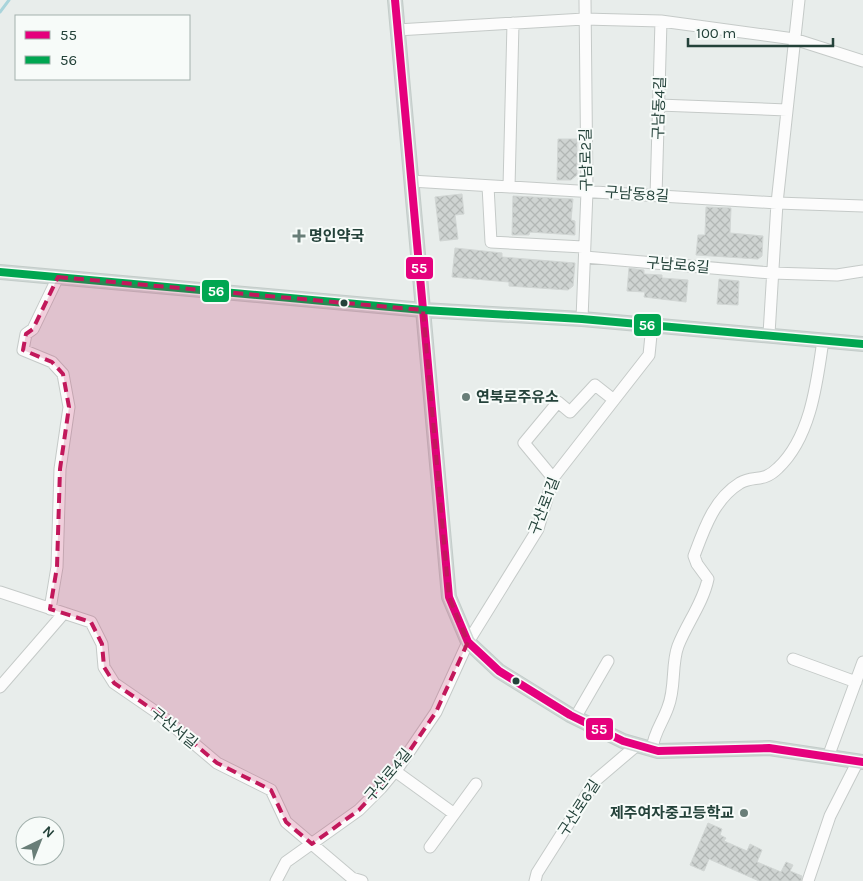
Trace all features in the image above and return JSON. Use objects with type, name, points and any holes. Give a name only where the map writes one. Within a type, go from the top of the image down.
[{"type":"main road","points":[[395,0],[449,596],[468,642],[499,671],[575,718],[636,746],[652,749],[769,748],[861,761]]},
{"type":"main road","points":[[0,272],[423,310],[652,324],[863,344]]},
{"type":"street","name":"구남로2길","points":[[582,319],[587,191],[585,0]]},
{"type":"street","points":[[768,334],[777,203],[798,0]]},
{"type":"street","points":[[398,30],[584,19],[661,21],[794,39],[862,57]]},
{"type":"street","name":"구남동4길","points":[[656,196],[661,21]]},
{"type":"street","points":[[509,187],[513,23]]},
{"type":"street","points":[[659,105],[787,110]]},
{"type":"street","name":"구남동8길","points":[[412,180],[777,203],[863,206]]},
{"type":"street","name":"구남로6길","points":[[488,186],[491,242],[771,273],[837,275],[863,271]]},
{"type":"street","points":[[50,609],[57,567],[60,469],[69,407],[64,374],[52,362],[23,350],[26,334],[33,329],[58,277]]},
{"type":"street","name":"구산로1길","points":[[468,642],[538,529],[553,478],[649,355],[652,324]]},
{"type":"street","points":[[652,749],[653,737],[672,694],[674,661],[679,645],[707,586],[708,578],[697,564],[694,556],[701,537],[712,512],[726,495],[742,482],[765,479],[779,468],[797,442],[817,380],[823,340]]},
{"type":"street","points":[[553,478],[524,443],[558,402],[570,412],[594,385],[614,400]]},
{"type":"street","name":"구산서길","points":[[0,592],[91,622],[102,644],[104,667],[114,682],[159,714],[217,763],[271,790],[286,822],[352,878],[362,881]]},
{"type":"street","points":[[0,687],[64,613]]},
{"type":"street","name":"구산로4길","points":[[276,881],[286,862],[359,810],[395,771],[436,712],[468,642]]},
{"type":"street","points":[[793,659],[856,682]]},
{"type":"street","points":[[575,718],[608,661]]},
{"type":"street","points":[[828,757],[863,662]]},
{"type":"street","name":"구산로6길","points":[[535,881],[538,873],[596,780],[636,746]]},
{"type":"street","points":[[808,881],[830,816],[861,761]]},
{"type":"street","points":[[395,771],[454,813]]},
{"type":"street","points":[[430,847],[476,784]]},
{"type":"highlighted area","points":[[58,277],[423,310],[449,597],[468,642],[436,712],[400,765],[359,810],[312,844],[286,822],[271,790],[217,763],[159,714],[114,683],[104,667],[102,644],[91,622],[50,609],[57,567],[60,469],[69,407],[63,374],[52,362],[23,350],[26,334],[33,329]]},
{"type":"building","points":[[558,139],[577,139],[577,175],[571,180],[557,180]]},
{"type":"building","points":[[462,194],[464,214],[455,215],[458,239],[440,241],[435,197]]},
{"type":"building","points":[[513,196],[573,199],[571,220],[575,221],[575,235],[530,232],[529,235],[512,235]]},
{"type":"building","points":[[706,207],[731,208],[730,233],[763,236],[762,256],[758,259],[696,255],[698,235],[705,235]]},
{"type":"building","points":[[455,248],[502,253],[502,257],[575,263],[573,286],[568,290],[509,286],[509,282],[452,277]]},
{"type":"building","points":[[629,268],[644,270],[644,274],[662,275],[662,278],[688,280],[686,302],[644,297],[645,292],[627,291]]},
{"type":"building","points":[[719,279],[739,281],[738,305],[717,304]]},
{"type":"building","points":[[708,823],[722,829],[720,835],[726,838],[724,841],[747,851],[750,844],[762,850],[757,862],[781,872],[786,862],[793,865],[790,871],[802,876],[801,881],[759,881],[709,859],[704,871],[690,865]]},
{"type":"waterway","points":[[0,12],[9,0]]},
{"type":"transit line","name":"55","points":[[395,0],[449,597],[468,642],[499,671],[570,715],[623,741],[658,751],[769,748],[863,762]]},
{"type":"transit line","name":"56","points":[[0,272],[423,310],[582,319],[863,344]]},
{"type":"place","name":"명인약국","points":[[299,236]]},
{"type":"place","name":"연북로주유소","points":[[466,397]]},
{"type":"place","name":"제주여자중고등학교","points":[[744,813]]}]
